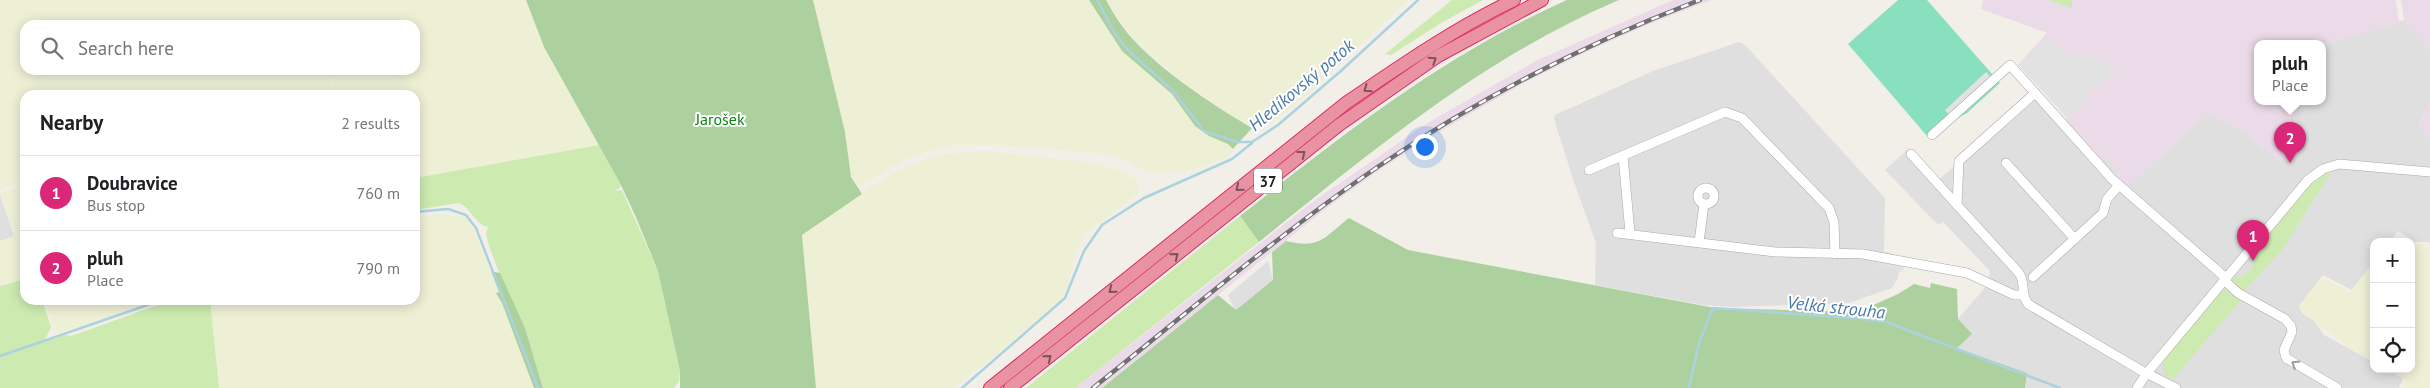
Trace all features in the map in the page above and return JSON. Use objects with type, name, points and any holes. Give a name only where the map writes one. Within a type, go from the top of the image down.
[{"type":"highway","name":"37","points":[[990,388],[1346,104],[1437,43],[1514,0]]},
{"type":"highway","name":"37","points":[[1010,388],[1353,115],[1438,56],[1542,0]]},
{"type":"street","points":[[1932,136],[2010,64],[2119,185],[2241,295],[2288,322],[2292,332],[2284,352],[2288,361],[2337,388]]},
{"type":"street","points":[[1957,205],[1959,160],[2035,93]]},
{"type":"street","points":[[1589,170],[1725,112],[1742,118],[1829,208],[1834,222],[1835,254]]},
{"type":"street","points":[[1911,154],[2019,273],[2022,278],[2023,295],[2032,308],[2176,388]]},
{"type":"street","points":[[1623,156],[1630,233]]},
{"type":"street","points":[[2006,163],[2075,239]]},
{"type":"street","points":[[2137,388],[2146,373],[2308,180],[2323,168],[2339,164],[2430,172]]},
{"type":"street","points":[[2033,276],[2103,213],[2108,197],[2119,185]]},
{"type":"street","points":[[1699,242],[1704,204]]},
{"type":"street","points":[[1617,233],[1630,233],[1775,252],[1863,254],[1967,273],[2014,295],[2023,295]]},
{"type":"shaded area","points":[[1673,0],[1712,0],[1654,22],[1588,51],[1526,82],[1446,128],[1382,168],[1324,210],[1102,388],[1075,388],[1315,200],[1429,122],[1538,60]]},
{"type":"shaded area","points":[[1983,0],[2396,0],[2399,23],[2326,44],[2326,40],[2254,40],[2254,105],[2298,105],[2293,141],[2281,162],[2241,129],[2208,113],[2126,187],[2118,180],[2117,168],[2110,160],[2101,160],[2065,121],[2068,118],[2018,65],[2047,33],[1981,9]]},
{"type":"shaded area","points":[[2401,0],[2430,0],[2430,50],[2404,20]]},
{"type":"shaded area","points":[[2404,20],[2430,50],[2430,103],[2419,124],[2430,139],[2430,242],[2415,242],[2415,238],[2409,238],[2398,231],[2393,238],[2370,238],[2370,267],[2352,290],[2323,275],[2299,306],[2302,313],[2314,321],[2324,335],[2370,360],[2370,373],[2394,373],[2403,378],[2399,388],[2025,388],[2027,373],[1957,348],[1958,319],[1987,285],[1990,271],[1943,222],[1938,225],[1885,170],[1907,150],[1936,182],[2032,99],[2038,101],[2101,160],[2110,160],[2117,168],[2118,180],[2126,187],[2208,113],[2241,129],[2281,162],[2293,141],[2298,105],[2326,105],[2326,44]]},
{"type":"shaded area","points":[[2047,38],[2068,54],[2088,55],[2117,69],[2085,97],[2088,101],[2068,119],[2019,65]]},
{"type":"shaded area","points":[[1739,42],[1745,45],[1885,198],[1884,251],[1901,257],[1898,278],[1892,288],[1849,303],[1733,307],[1703,305],[1595,285],[1596,243],[1574,182],[1554,119],[1555,115],[1653,71]]},
{"type":"shaded area","points":[[1986,72],[1993,79],[1952,118],[1945,110]]},
{"type":"shaded area","points":[[2430,103],[2430,139],[2419,125]]},
{"type":"shaded area","points":[[0,194],[14,236],[20,235],[0,241]]},
{"type":"shaded area","points":[[1268,261],[1273,280],[1235,311],[1228,295]]},
{"type":"shaded area","points":[[1878,261],[1904,266],[1903,272],[1877,267]]},
{"type":"green space","points":[[0,0],[526,0],[544,47],[599,145],[420,177],[420,90],[335,90],[330,75],[420,75],[420,20],[20,20],[20,75],[330,75],[333,90],[20,90],[20,183],[0,189]]},
{"type":"green space","name":"Jarošek","points":[[526,0],[813,0],[845,132],[851,177],[862,194],[802,235],[816,388],[680,388],[680,371],[658,271],[620,183],[544,47]]},
{"type":"green space","points":[[813,0],[1089,0],[1122,51],[1172,94],[1191,120],[1209,136],[1228,144],[1233,149],[1232,153],[1226,158],[1200,168],[1159,174],[1143,170],[1125,160],[1107,154],[1002,145],[951,145],[906,159],[861,185],[857,185],[851,177],[845,132]]},
{"type":"green space","points":[[1089,0],[1106,0],[1122,26],[1148,55],[1200,95],[1252,128],[1233,149],[1228,144],[1209,136],[1195,126],[1172,94],[1122,51]]},
{"type":"green space","points":[[1106,0],[1408,0],[1307,95],[1271,123],[1254,127],[1234,117],[1195,91],[1151,56],[1122,26]]},
{"type":"green space","points":[[1452,0],[1483,0],[1441,23],[1391,55],[1385,54]]},
{"type":"green space","points":[[1567,0],[1619,0],[1569,23],[1522,49],[1431,108],[1387,140],[1259,242],[1240,216],[1357,126],[1438,70],[1522,21]]},
{"type":"green space","points":[[1898,0],[1927,0],[2000,83],[1967,113],[1927,136],[1848,44]]},
{"type":"green space","points":[[2047,0],[2072,0],[2072,8]]},
{"type":"green space","points":[[599,145],[620,183],[621,187],[615,191],[622,190],[658,271],[680,371],[679,381],[674,388],[543,388],[525,328],[510,301],[489,246],[486,234],[488,227],[480,223],[459,203],[420,209],[420,177]]},
{"type":"green space","points":[[983,151],[1079,161],[1114,168],[1136,180],[1139,193],[1085,234],[1077,249],[1068,286],[1057,304],[955,388],[816,388],[802,235],[880,181],[905,167],[937,155]]},
{"type":"green space","points":[[2326,173],[2330,174],[2282,250],[2243,292],[2232,282],[2234,277],[2237,275],[2238,278],[2248,273],[2268,234],[2309,186]]},
{"type":"green space","points":[[20,187],[20,278],[0,284],[0,241],[14,236],[0,193]]},
{"type":"green space","points":[[438,214],[466,217],[473,225],[499,293],[497,294],[534,388],[219,388],[211,305],[420,305],[420,217]]},
{"type":"green space","points":[[1240,216],[1259,242],[1075,388],[1026,388]]},
{"type":"green space","points":[[1349,218],[1408,250],[1715,308],[1858,312],[1898,294],[1914,284],[1930,288],[1931,283],[1957,289],[1958,319],[1972,334],[1957,348],[2027,373],[2025,388],[1102,388],[1218,295],[1236,310],[1273,280],[1272,252],[1286,241],[1314,243],[1327,236]]},
{"type":"green space","points":[[2421,243],[2430,249],[2430,388],[2403,388],[2406,380],[2394,373],[2415,373],[2415,244]]},
{"type":"green space","points":[[2370,267],[2370,360],[2347,346],[2306,315],[2300,306],[2309,292],[2324,278],[2350,292]]},
{"type":"green space","points":[[491,271],[500,273],[525,328],[543,388],[534,388],[502,303],[496,293],[499,292]]},
{"type":"green space","points":[[20,280],[20,305],[44,305],[51,327],[44,342],[65,335],[71,336],[158,305],[211,305],[219,388],[0,388],[0,286]]},
{"type":"green space","points":[[2228,288],[2242,299],[2173,379],[2169,376],[2167,378],[2163,369],[2163,360],[2223,289]]},
{"type":"green space","points":[[46,305],[146,305],[58,333],[53,327]]},
{"type":"waterway","name":"Hledíkovský potok","points":[[1097,0],[1115,34],[1126,48],[1172,90],[1204,131],[1238,142],[1252,142],[1278,125],[1342,70],[1418,0]]},
{"type":"waterway","points":[[962,388],[1065,298],[1084,251],[1102,225],[1144,198],[1232,159],[1252,143]]},
{"type":"waterway","points":[[420,212],[448,209],[466,215],[476,228],[538,388]]},
{"type":"waterway","points":[[0,356],[148,305]]},
{"type":"waterway","name":"Velká strouha","points":[[1689,388],[1699,343],[1713,308],[1886,322],[2060,388]]},
{"type":"railway","points":[[1093,388],[1305,219],[1417,141],[1455,117],[1575,53],[1700,0]]},
{"type":"place","name":"pluh","points":[[2290,163]]},
{"type":"place","name":"Doubravice","points":[[2253,261]]}]
